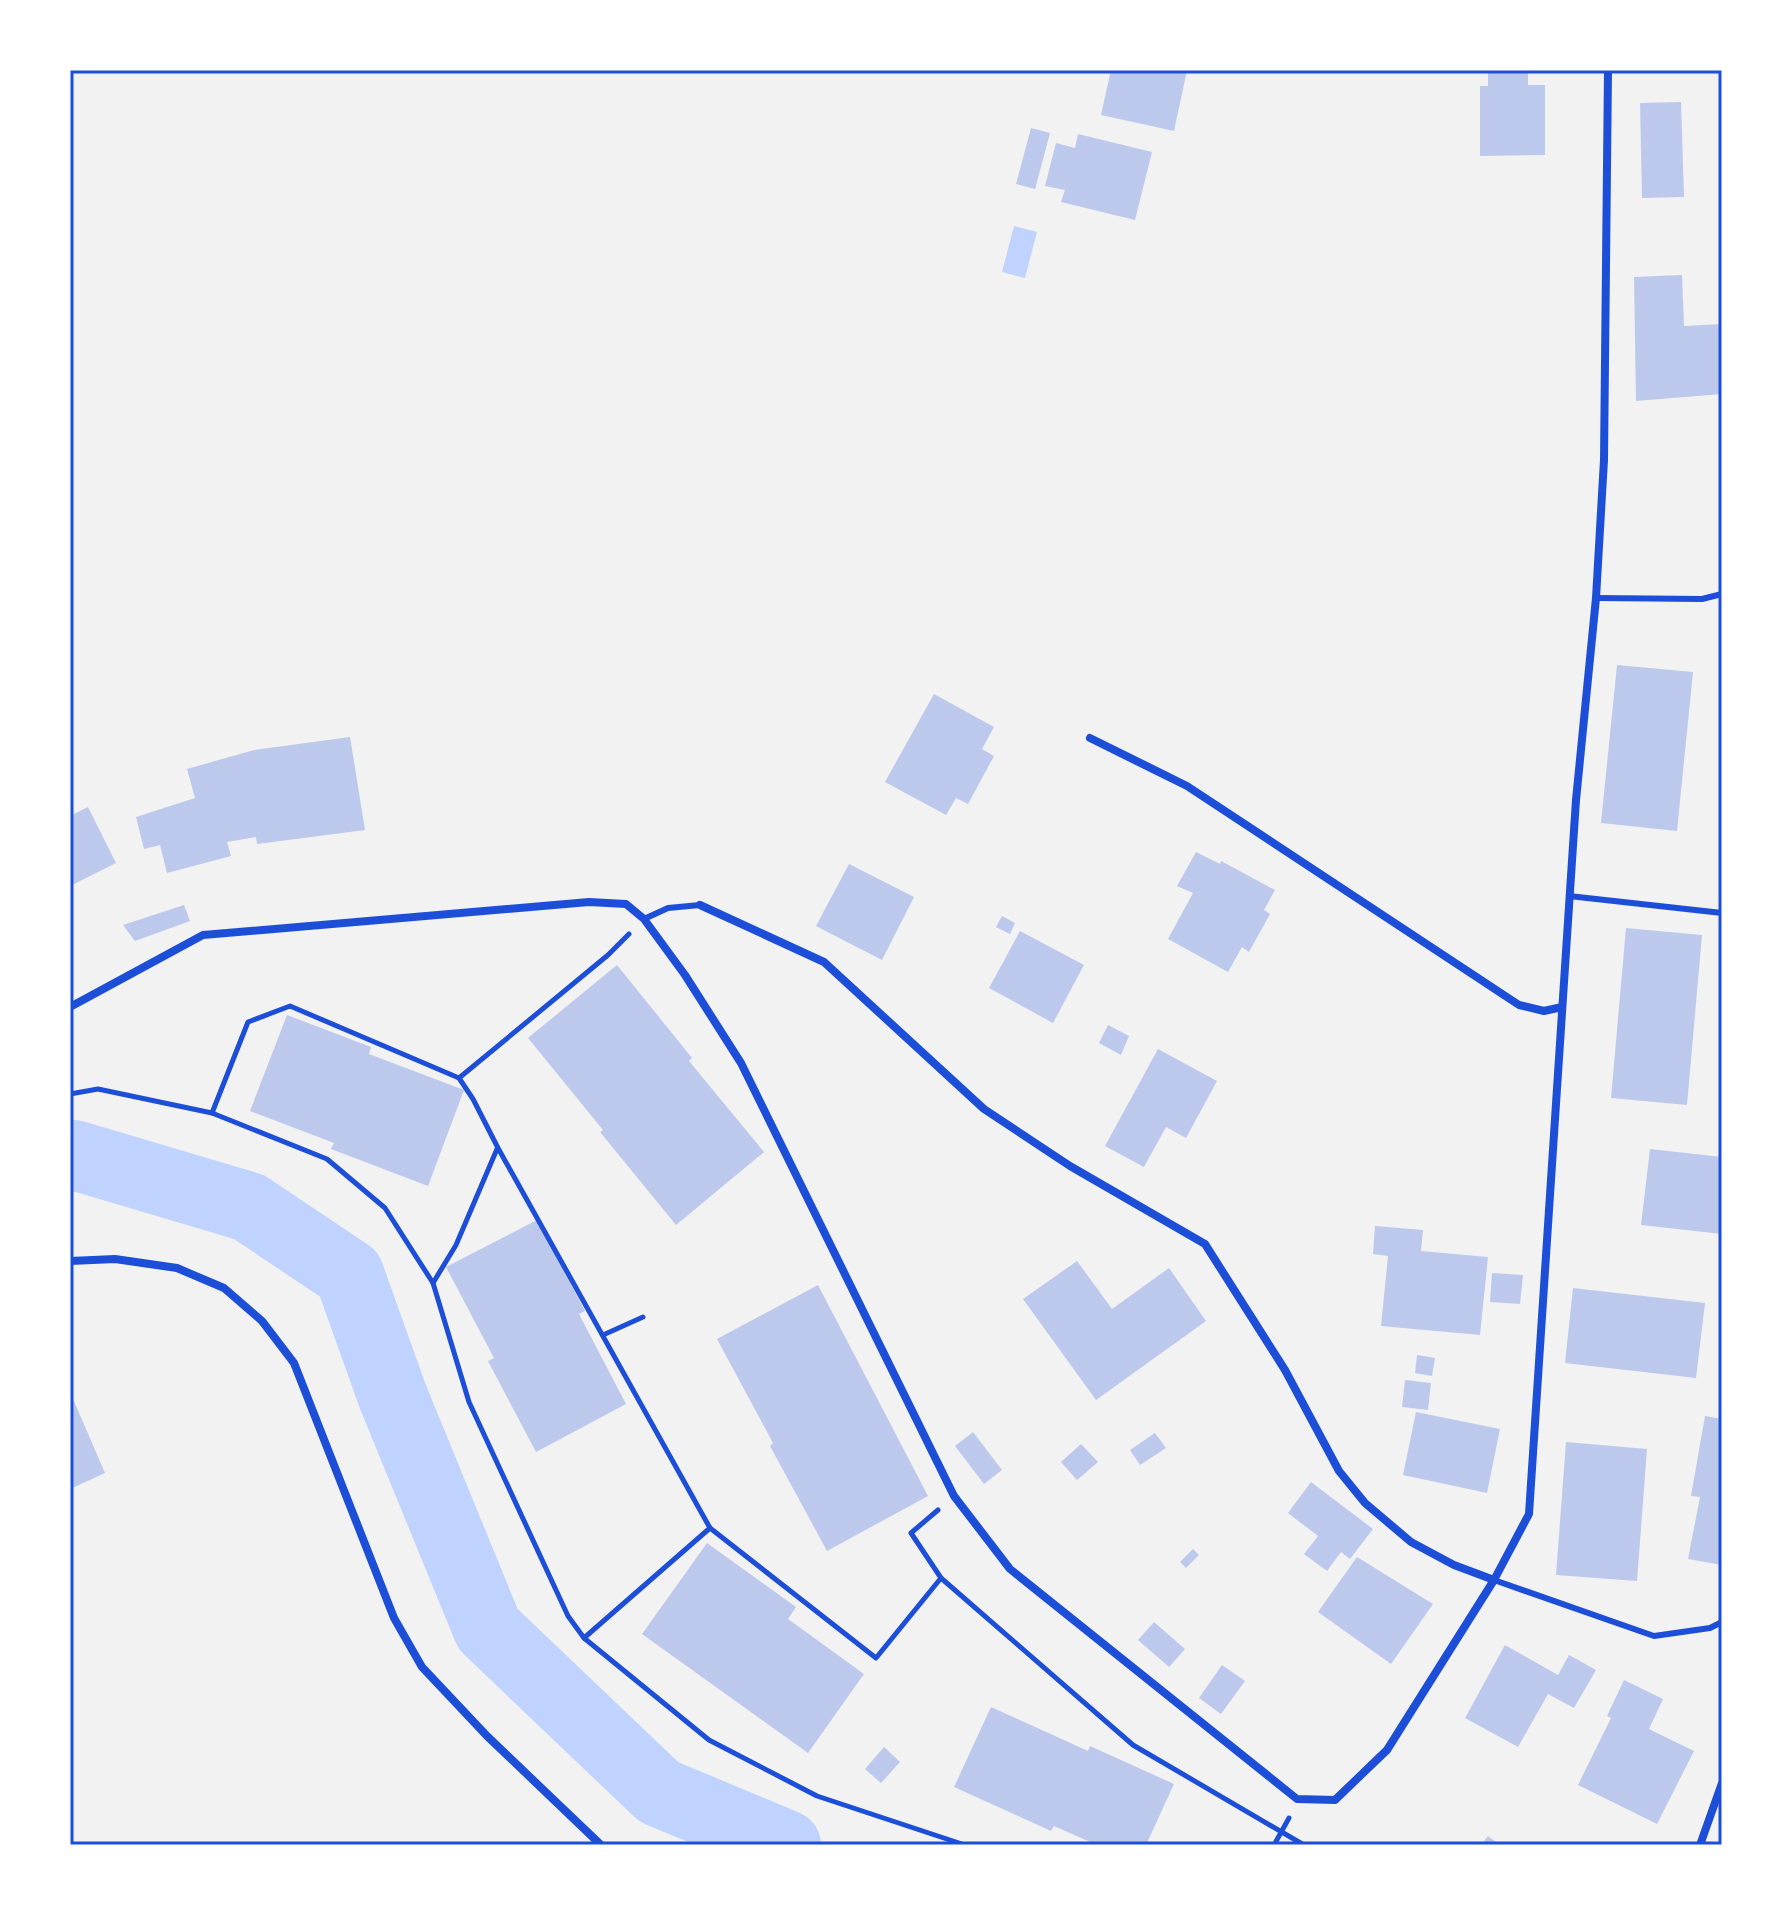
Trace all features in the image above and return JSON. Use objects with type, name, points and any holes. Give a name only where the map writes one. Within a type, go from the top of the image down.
[{"type":"street","points":[[70,1007],[203,935],[589,902],[626,904],[644,919],[685,975],[741,1063],[954,1496],[1010,1569],[1297,1799],[1335,1800],[1387,1750],[1494,1580],[1529,1514],[1569,896],[1596,598],[1604,460],[1608,70]]},
{"type":"street","points":[[1090,738],[1187,786],[1519,1005],[1544,1011],[1562,1007]]},
{"type":"street","points":[[700,905],[824,962],[984,1109],[1070,1166],[1205,1244],[1285,1370],[1339,1471],[1365,1503],[1411,1542],[1454,1565],[1494,1580]]},
{"type":"street","points":[[70,1261],[115,1259],[177,1268],[224,1288],[262,1321],[294,1363],[394,1618],[422,1667],[487,1736],[601,1845]]},
{"type":"street","points":[[1700,1845],[1722,1783]]},
{"type":"lane","points":[[1596,598],[1702,599],[1722,594]]},
{"type":"lane","points":[[1569,896],[1722,913]]},
{"type":"lane","points":[[644,919],[668,908],[700,905]]},
{"type":"lane","points":[[1494,1580],[1654,1636],[1710,1628],[1722,1622]]},
{"type":"path","points":[[459,1078],[608,955],[644,919]]},
{"type":"path","points":[[212,1113],[248,1022],[290,1006],[459,1078],[710,1528],[876,1658],[941,1578]]},
{"type":"path","points":[[70,1094],[98,1089],[212,1113],[327,1159],[385,1208],[433,1283],[469,1402],[568,1616],[584,1638],[709,1740],[817,1796],[965,1845]]},
{"type":"path","points":[[433,1283],[456,1245],[498,1148]]},
{"type":"path","points":[[603,1335],[643,1317]]},
{"type":"path","points":[[954,1496],[911,1533],[941,1578],[1133,1745],[1304,1845]]},
{"type":"path","points":[[584,1638],[710,1528]]},
{"type":"water","points":[[1014,226],[1037,232],[1025,278],[1002,272]]},
{"type":"building","points":[[1111,70],[1187,70],[1174,131],[1101,115]]},
{"type":"building","points":[[1488,70],[1528,70],[1528,85],[1545,85],[1545,155],[1480,156],[1480,86],[1488,86]]},
{"type":"building","points":[[1681,102],[1684,197],[1642,198],[1640,103]]},
{"type":"building","points":[[1031,128],[1050,133],[1035,189],[1016,184]]},
{"type":"building","points":[[1078,134],[1152,152],[1135,220],[1061,202],[1065,190],[1045,186],[1056,143],[1075,148]]},
{"type":"building","points":[[1682,275],[1684,326],[1722,324],[1722,394],[1636,401],[1634,277]]},
{"type":"building","points":[[1617,665],[1693,672],[1677,831],[1601,823]]},
{"type":"building","points":[[934,694],[994,727],[982,749],[994,756],[968,804],[956,798],[946,815],[885,782]]},
{"type":"building","points":[[350,737],[365,830],[257,844],[256,837],[227,842],[231,856],[167,873],[160,845],[144,849],[136,817],[195,798],[187,769],[254,750]]},
{"type":"building","points":[[88,807],[116,863],[70,886],[70,816]]},
{"type":"building","points":[[1196,852],[1220,864],[1221,861],[1275,890],[1264,910],[1270,914],[1249,952],[1242,947],[1228,972],[1168,939],[1193,893],[1177,886]]},
{"type":"building","points":[[849,864],[914,897],[882,960],[816,926]]},
{"type":"building","points":[[184,905],[190,921],[135,941],[123,925]]},
{"type":"building","points":[[1002,916],[1015,923],[1010,934],[996,927]]},
{"type":"building","points":[[1626,928],[1702,935],[1687,1105],[1611,1098]]},
{"type":"building","points":[[1020,931],[1084,965],[1053,1023],[989,988]]},
{"type":"building","points":[[617,965],[692,1058],[689,1061],[764,1152],[676,1225],[528,1038]]},
{"type":"building","points":[[287,1015],[371,1047],[369,1054],[464,1090],[428,1186],[331,1149],[334,1143],[250,1111]]},
{"type":"building","points":[[1108,1025],[1129,1036],[1121,1055],[1099,1043]]},
{"type":"building","points":[[1158,1049],[1217,1081],[1186,1138],[1166,1127],[1144,1167],[1105,1146]]},
{"type":"building","points":[[1650,1149],[1722,1157],[1722,1234],[1641,1225]]},
{"type":"building","points":[[537,1220],[585,1311],[579,1314],[626,1404],[536,1452],[488,1361],[494,1358],[446,1267]]},
{"type":"building","points":[[1375,1226],[1423,1230],[1421,1251],[1488,1257],[1480,1335],[1381,1326],[1388,1256],[1373,1254]]},
{"type":"building","points":[[1077,1261],[1112,1309],[1169,1268],[1206,1321],[1096,1400],[1023,1299]]},
{"type":"building","points":[[1492,1273],[1523,1275],[1520,1304],[1490,1302]]},
{"type":"building","points":[[818,1285],[928,1496],[827,1551],[717,1339]]},
{"type":"building","points":[[1573,1288],[1705,1303],[1696,1378],[1565,1363]]},
{"type":"building","points":[[1417,1355],[1435,1358],[1432,1376],[1415,1373]]},
{"type":"building","points":[[1405,1380],[1431,1383],[1428,1410],[1402,1407]]},
{"type":"building","points":[[70,1392],[105,1473],[70,1489]]},
{"type":"building","points":[[1416,1412],[1500,1429],[1487,1493],[1403,1475]]},
{"type":"building","points":[[1705,1416],[1722,1419],[1722,1565],[1688,1559],[1700,1497],[1691,1496]]},
{"type":"building","points":[[973,1432],[1002,1470],[984,1484],[955,1446]]},
{"type":"building","points":[[1155,1433],[1166,1448],[1140,1465],[1130,1450]]},
{"type":"building","points":[[1566,1442],[1647,1449],[1637,1581],[1556,1575]]},
{"type":"building","points":[[1081,1444],[1098,1462],[1077,1480],[1061,1462]]},
{"type":"building","points":[[1311,1482],[1373,1529],[1350,1559],[1341,1552],[1327,1571],[1304,1554],[1318,1536],[1288,1513]]},
{"type":"building","points":[[707,1543],[796,1607],[788,1619],[864,1674],[808,1753],[642,1634]]},
{"type":"building","points":[[1193,1549],[1199,1555],[1186,1568],[1180,1562]]},
{"type":"building","points":[[1357,1557],[1433,1604],[1391,1664],[1318,1612]]},
{"type":"building","points":[[1154,1622],[1185,1649],[1169,1667],[1138,1640]]},
{"type":"building","points":[[1505,1645],[1558,1675],[1569,1655],[1596,1670],[1574,1708],[1548,1694],[1518,1747],[1465,1718]]},
{"type":"building","points":[[1222,1665],[1245,1681],[1221,1714],[1199,1698]]},
{"type":"building","points":[[1624,1680],[1663,1699],[1649,1729],[1694,1751],[1657,1824],[1578,1785],[1611,1718],[1607,1716]]},
{"type":"building","points":[[991,1707],[1088,1751],[1090,1746],[1174,1784],[1146,1845],[1097,1845],[1054,1826],[1051,1831],[954,1787]]},
{"type":"building","points":[[884,1747],[900,1762],[881,1783],[865,1769]]},
{"type":"building","points":[[1488,1836],[1500,1845],[1481,1845]]},
{"type":"waterway","points":[[70,1157],[74,1155],[249,1207],[349,1274],[393,1397],[488,1629],[659,1792],[786,1845]]}]
